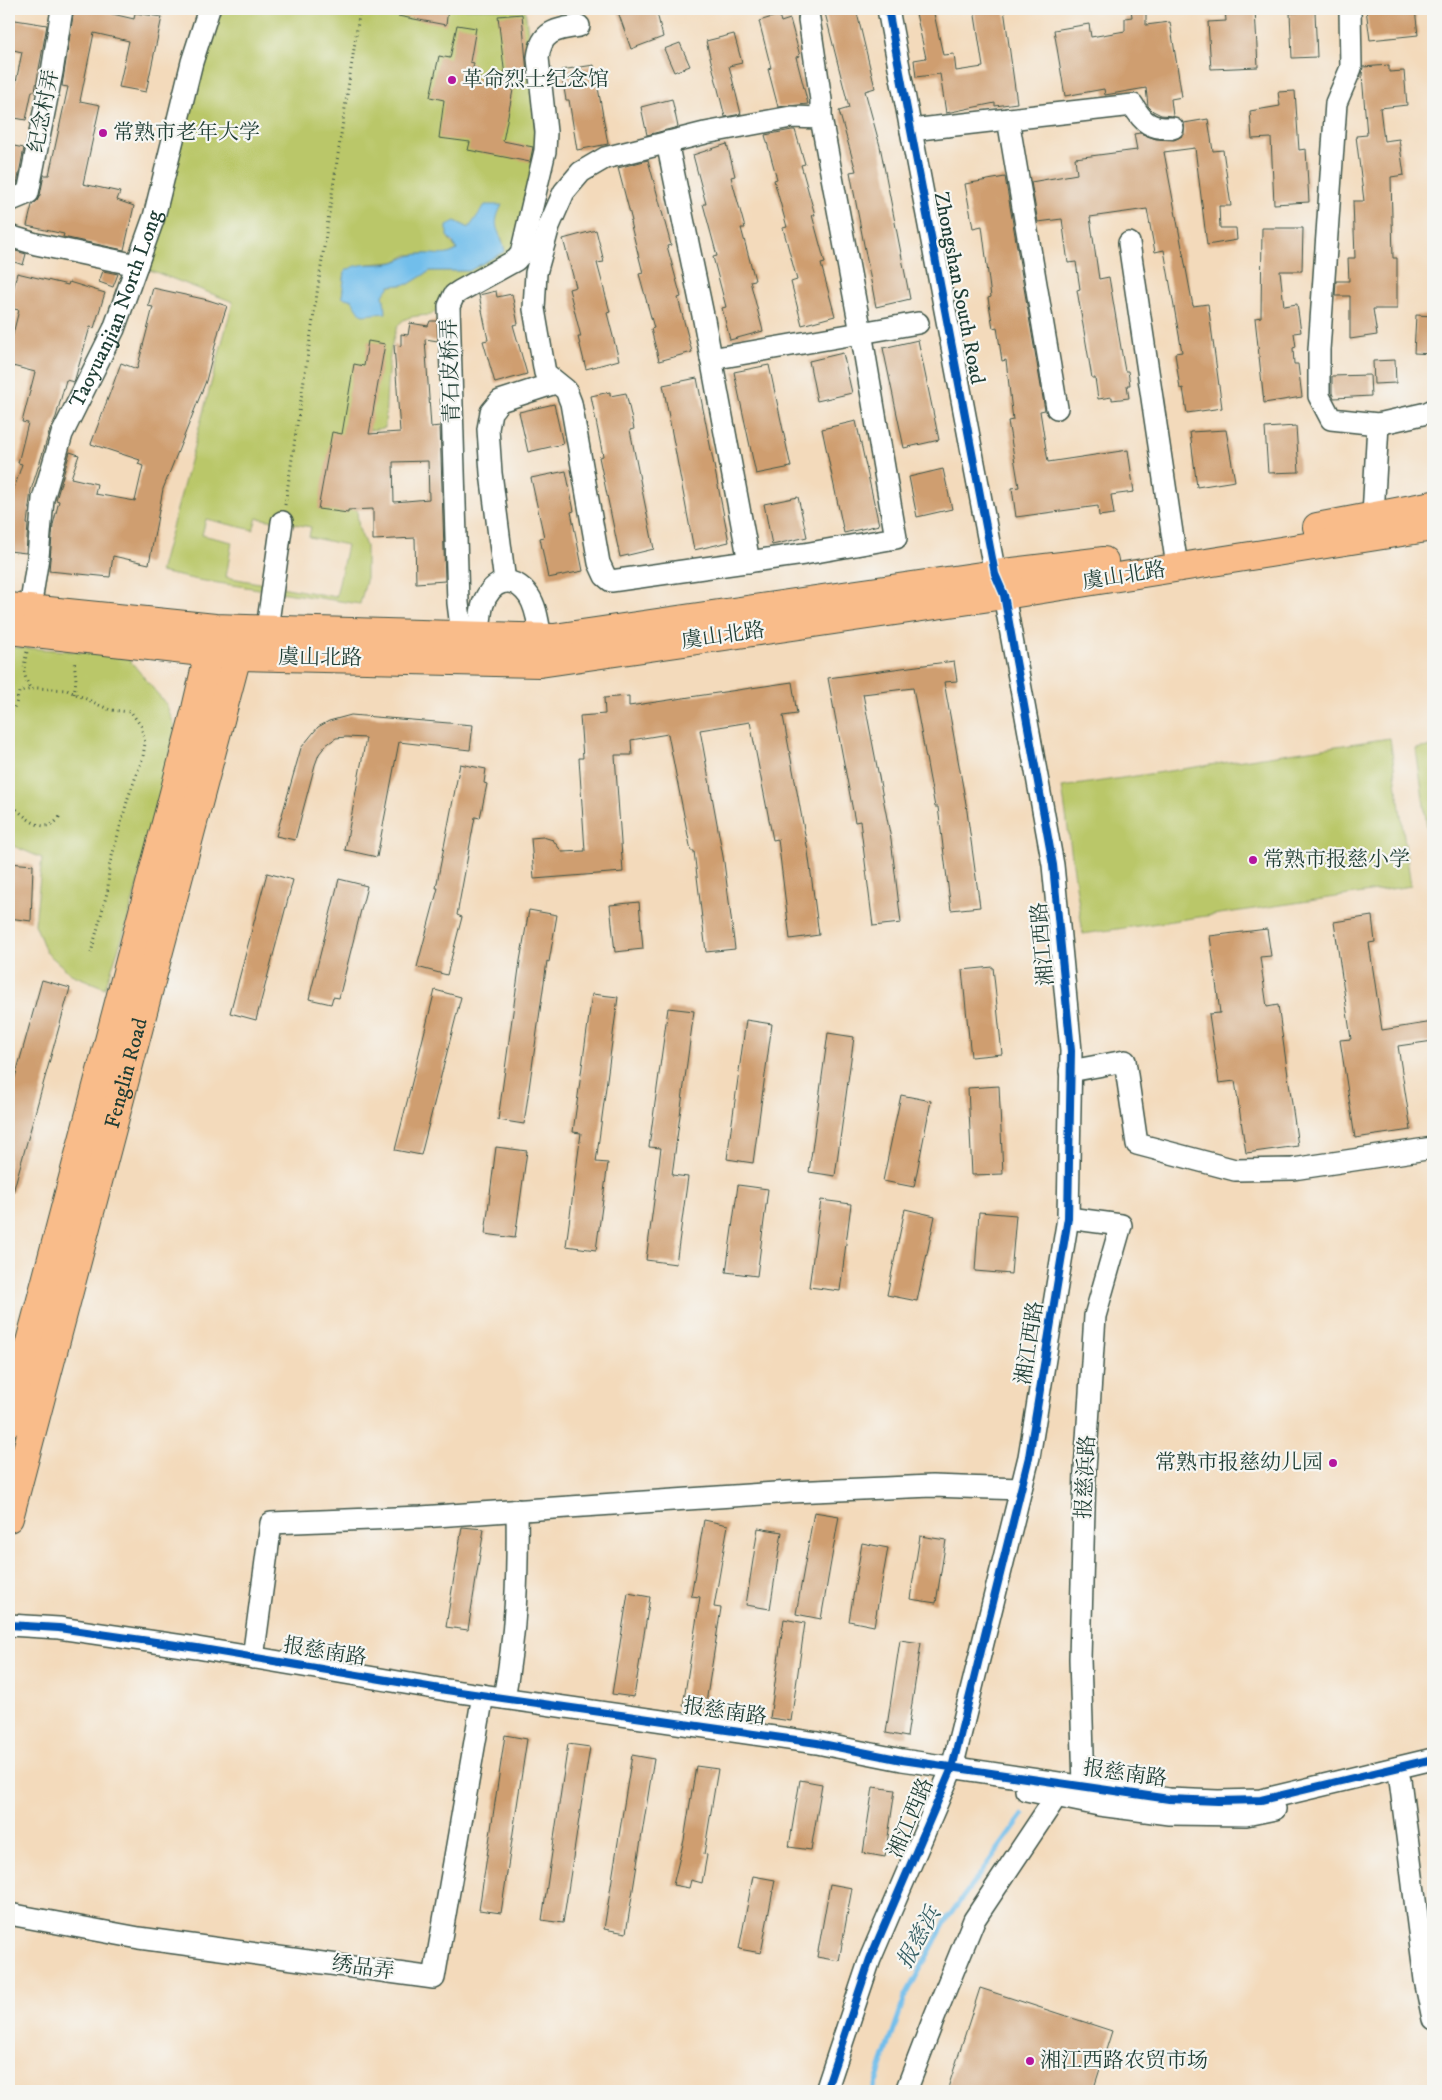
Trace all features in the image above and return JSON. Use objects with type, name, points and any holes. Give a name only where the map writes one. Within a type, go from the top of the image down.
[{"type":"main road","name":"虞山北路","points":[[20,620],[212,640],[237,656],[540,663],[1000,584],[1433,505]]},
{"type":"main road","name":"虞山北路","points":[[20,620],[77,638],[212,640],[254,629],[554,638],[1000,584],[1433,527]]},
{"type":"main road","name":"Fenglin Road","points":[[9,1422],[237,656],[254,629]]},
{"type":"main road","name":"Fenglin Road","points":[[9,1518],[26,1368],[194,718],[212,640]]},
{"type":"street","name":"纪念村弄","points":[[9,201],[28,193],[52,72],[62,9]]},
{"type":"street","name":"Taoyuanjian North Long","points":[[20,620],[38,557],[43,499],[62,434],[114,329],[154,217],[192,62],[209,9]]},
{"type":"street","name":"Zhongshan South Road","points":[[888,9],[1000,584]]},
{"type":"street","points":[[1350,9],[1351,68],[1336,103],[1319,350],[1318,396],[1331,419],[1378,424],[1433,410]]},
{"type":"street","points":[[809,19],[821,100],[821,118],[861,333],[896,538],[749,562],[610,581],[605,576],[599,563],[571,403],[566,390],[545,373],[534,309],[536,273],[549,226],[564,192],[581,172],[605,158],[667,142],[791,117],[821,118]]},
{"type":"street","name":"青石皮桥弄","points":[[470,635],[458,603],[449,306],[454,295],[516,260],[521,254],[545,146],[546,132],[538,58],[539,48],[547,34],[560,29],[579,26]]},
{"type":"street","points":[[911,130],[1133,104],[1147,124],[1161,129],[1173,128]]},
{"type":"street","points":[[1008,120],[1057,408]]},
{"type":"street","points":[[667,142],[711,359],[749,562]]},
{"type":"street","points":[[9,236],[36,244],[137,265]]},
{"type":"street","points":[[1129,243],[1175,553]]},
{"type":"street","points":[[711,359],[918,322]]},
{"type":"street","points":[[505,582],[488,428],[491,412],[500,401],[555,383]]},
{"type":"street","points":[[1373,516],[1378,424]]},
{"type":"street","points":[[254,629],[282,522]]},
{"type":"street","points":[[470,635],[489,591],[498,583],[505,582],[520,587],[529,597],[536,612],[541,637]]},
{"type":"street","name":"湘江西路","points":[[826,2091],[870,1959],[952,1768],[1029,1457],[1068,1218],[1071,1051],[1053,865],[1000,584]]},
{"type":"street","points":[[1070,1071],[1125,1061],[1137,1144],[1235,1170],[1293,1169],[1433,1148]]},
{"type":"street","name":"报慈浜路","points":[[1068,1218],[1121,1226],[1095,1316],[1088,1422],[1080,1659],[1084,1785]]},
{"type":"street","points":[[253,1658],[271,1523],[421,1517],[828,1490],[932,1486],[1021,1489]]},
{"type":"street","points":[[504,1698],[511,1656],[518,1578],[516,1510]]},
{"type":"street","name":"报慈南路","points":[[9,1625],[58,1628],[483,1695],[817,1743],[952,1768],[1169,1798],[1218,1801],[1261,1800],[1433,1759]]},
{"type":"street","name":"绣品弄","points":[[9,1914],[138,1938],[434,1978],[483,1695]]},
{"type":"street","name":"报慈南路","points":[[952,1768],[977,1778],[1099,1805],[1169,1814],[1246,1815],[1433,1771]]},
{"type":"street","points":[[1400,1780],[1425,1980],[1433,2019]]},
{"type":"street","points":[[906,2091],[974,1920],[1056,1797]]},
{"type":"path","points":[[282,522],[360,9]]},
{"type":"path","points":[[20,620],[24,679],[31,690]]},
{"type":"path","points":[[74,694],[77,638]]},
{"type":"path","points":[[9,716],[16,704],[19,692],[67,690],[110,710],[131,712],[141,726],[145,743],[143,757],[128,798],[109,867],[108,889],[91,953]]},
{"type":"path","points":[[9,803],[31,822],[44,826],[54,823],[62,814]]},
{"type":"green space","points":[[211,9],[525,9],[541,143],[518,250],[431,315],[408,318],[401,322],[396,329],[388,372],[385,428],[363,431],[355,494],[359,529],[366,546],[366,581],[360,604],[198,580],[160,572],[233,302],[137,265]],"holes":[[[496,216],[495,228],[502,239],[505,251],[469,271],[430,271],[409,284],[390,286],[383,295],[386,312],[358,306],[352,299],[342,297],[345,271],[368,264],[394,262],[407,255],[445,256],[457,250],[447,236],[455,221],[469,228],[475,221]],[[257,518],[311,527],[309,537],[347,545],[336,597],[226,577],[232,542],[202,535],[206,519],[253,530]]]},
{"type":"green space","points":[[9,647],[70,651],[128,658],[166,704],[175,727],[163,791],[125,930],[105,988],[71,974],[46,952],[35,924],[42,858],[11,845],[9,829]]},
{"type":"green space","points":[[1390,738],[1411,886],[1083,934],[1062,787]]},
{"type":"green space","points":[[1433,746],[1433,870],[1416,749]]},
{"type":"water","points":[[485,205],[502,205],[496,224],[505,251],[469,271],[430,271],[409,284],[390,286],[383,295],[386,313],[362,315],[352,300],[342,297],[345,271],[351,268],[394,262],[414,255],[445,255],[457,250],[447,236],[447,225],[455,221],[469,228]]},
{"type":"building","points":[[74,9],[91,9],[134,19],[135,13],[162,17],[146,92],[119,87],[129,41],[94,33],[80,101],[100,105],[83,184],[120,192],[117,200],[134,206],[124,250],[63,237],[64,234],[27,226],[32,205],[40,195],[44,175],[49,175],[68,87],[62,86]]},
{"type":"building","points":[[399,9],[448,9],[446,25],[398,16]]},
{"type":"building","points":[[617,9],[656,9],[663,37],[631,49]]},
{"type":"building","points":[[824,9],[856,9],[875,88],[865,91],[880,146],[910,299],[876,307],[850,172],[856,171],[839,111],[849,108]]},
{"type":"building","points":[[915,9],[933,9],[943,55],[954,54],[956,71],[983,67],[974,9],[1004,9],[1017,103],[995,106],[995,103],[946,113],[940,74],[916,77],[914,60],[926,58]]},
{"type":"building","points":[[1131,9],[1146,9],[1146,25],[1170,22],[1182,97],[1171,99],[1173,116],[1161,115],[1148,106],[1146,88],[1105,95],[1104,89],[1065,96],[1054,30],[1089,24],[1091,37],[1125,31],[1125,18],[1132,17]]},
{"type":"building","points":[[1225,9],[1255,9],[1258,67],[1211,69],[1208,22],[1226,21]]},
{"type":"building","points":[[1366,9],[1415,9],[1418,35],[1370,40]]},
{"type":"building","points":[[1315,12],[1317,57],[1292,58],[1290,13]]},
{"type":"building","points":[[522,14],[527,74],[505,77],[498,16]]},
{"type":"building","points":[[779,15],[781,22],[790,19],[800,56],[796,57],[808,104],[778,107],[768,69],[771,68],[759,21]]},
{"type":"building","points":[[9,19],[47,25],[35,91],[32,91],[26,120],[9,117],[22,52],[9,49]]},
{"type":"building","points":[[457,25],[476,28],[470,62],[474,63],[471,77],[514,85],[503,141],[533,147],[530,162],[468,150],[470,142],[439,138],[444,100],[430,97],[439,56],[450,58]]},
{"type":"building","points":[[734,34],[742,63],[729,66],[741,114],[725,117],[706,41]]},
{"type":"building","points":[[680,43],[690,66],[674,72],[664,49]]},
{"type":"building","points":[[594,65],[608,144],[577,150],[569,100],[566,100],[561,70]]},
{"type":"building","points":[[1389,65],[1389,72],[1404,71],[1407,105],[1380,108],[1384,141],[1399,139],[1404,175],[1391,177],[1393,258],[1397,258],[1397,309],[1373,309],[1377,335],[1350,339],[1350,296],[1335,296],[1336,281],[1349,281],[1348,258],[1355,258],[1353,201],[1364,201],[1356,136],[1367,135],[1363,67]]},
{"type":"building","points":[[1295,91],[1299,150],[1306,149],[1309,202],[1274,204],[1271,138],[1252,139],[1250,111],[1280,106],[1278,92]]},
{"type":"building","points":[[672,99],[678,127],[647,135],[641,107]]},
{"type":"building","points":[[1208,119],[1213,151],[1223,150],[1231,206],[1219,206],[1220,228],[1236,228],[1237,240],[1207,245],[1195,148],[1164,152],[1193,306],[1208,304],[1222,408],[1187,413],[1183,388],[1180,389],[1175,353],[1182,352],[1164,250],[1155,252],[1147,209],[1090,217],[1099,279],[1109,277],[1125,371],[1128,371],[1130,385],[1127,385],[1129,398],[1112,400],[1112,397],[1098,399],[1095,378],[1092,378],[1077,290],[1080,289],[1076,262],[1068,263],[1062,219],[1038,222],[1031,182],[1077,174],[1075,158],[1137,150],[1134,134],[1140,133],[1156,139],[1174,140],[1184,135],[1184,123]]},
{"type":"building","points":[[795,130],[805,164],[801,165],[815,215],[812,215],[825,263],[821,264],[835,316],[802,325],[791,282],[797,280],[783,228],[787,227],[774,180],[777,179],[765,135]]},
{"type":"building","points":[[727,144],[735,176],[731,177],[745,228],[741,228],[755,280],[750,281],[763,331],[730,340],[722,308],[726,307],[713,257],[717,256],[703,204],[706,204],[693,155]]},
{"type":"building","points":[[9,145],[24,148],[17,184],[9,188]]},
{"type":"building","points":[[648,160],[671,245],[667,246],[681,297],[678,298],[692,352],[659,361],[651,329],[654,328],[639,274],[643,273],[630,222],[632,221],[618,168]]},
{"type":"building","points":[[1005,177],[1045,410],[1040,411],[1048,462],[1128,450],[1134,492],[1111,495],[1114,514],[1099,516],[1098,506],[1016,517],[1012,488],[1019,487],[1008,421],[1013,420],[1006,360],[1002,361],[997,327],[993,328],[988,298],[991,297],[982,226],[973,228],[965,184]]},
{"type":"building","points":[[1262,228],[1303,228],[1302,271],[1280,271],[1284,306],[1297,304],[1301,332],[1294,333],[1296,347],[1293,348],[1294,364],[1298,364],[1302,397],[1264,403],[1255,318],[1261,317]]},
{"type":"building","points":[[596,230],[604,262],[597,263],[610,312],[607,313],[619,360],[586,369],[578,337],[581,337],[569,289],[576,287],[563,239]]},
{"type":"building","points":[[9,249],[26,254],[23,265],[9,260]]},
{"type":"building","points":[[103,271],[118,274],[113,287],[99,282]]},
{"type":"building","points":[[17,273],[68,285],[69,282],[105,293],[94,328],[90,327],[74,382],[66,380],[56,417],[31,490],[26,553],[9,551],[11,489],[14,489],[22,464],[18,463],[28,423],[22,422],[35,372],[9,365],[9,350],[19,310],[9,308]]},
{"type":"building","points":[[153,288],[227,306],[206,381],[163,489],[149,564],[113,556],[110,577],[49,571],[53,525],[59,501],[56,500],[70,452],[79,455],[71,478],[97,484],[95,494],[135,501],[143,466],[138,464],[140,460],[91,444],[121,363],[137,369],[153,307],[148,306]]},
{"type":"building","points":[[496,291],[497,297],[512,294],[518,324],[513,325],[527,374],[495,383],[483,341],[488,340],[479,295]]},
{"type":"building","points":[[1416,315],[1433,316],[1433,354],[1414,353]]},
{"type":"building","points":[[430,321],[437,321],[438,341],[425,339],[431,427],[440,426],[445,581],[416,583],[415,538],[373,540],[373,509],[348,510],[348,513],[318,509],[332,432],[342,434],[354,364],[364,366],[368,341],[385,344],[369,434],[400,432],[394,345],[401,346],[401,334],[408,335],[410,323],[428,326]],"holes":[[[428,461],[429,499],[394,502],[393,462]]]},
{"type":"building","points":[[918,340],[939,440],[904,448],[883,348]]},
{"type":"building","points":[[843,353],[852,393],[817,401],[809,361]]},
{"type":"building","points":[[1395,360],[1396,383],[1374,384],[1373,361]]},
{"type":"building","points":[[769,365],[791,467],[756,474],[734,372]]},
{"type":"building","points":[[1370,375],[1371,396],[1334,398],[1332,393],[1332,376]]},
{"type":"building","points":[[697,378],[729,542],[694,550],[663,385]]},
{"type":"building","points":[[610,392],[610,396],[626,393],[634,429],[630,430],[654,549],[620,557],[599,457],[603,456],[591,396]]},
{"type":"building","points":[[554,404],[563,444],[528,452],[519,412]]},
{"type":"building","points":[[856,421],[879,525],[844,533],[822,429]]},
{"type":"building","points":[[1296,426],[1299,472],[1268,473],[1265,428]]},
{"type":"building","points":[[1226,430],[1235,481],[1197,487],[1190,432]]},
{"type":"building","points":[[943,469],[952,509],[917,517],[909,477]]},
{"type":"building","points":[[566,471],[574,511],[571,512],[583,571],[548,578],[540,538],[544,537],[531,478]]},
{"type":"building","points":[[798,497],[807,537],[772,545],[764,504]]},
{"type":"building","points":[[954,661],[957,681],[944,682],[966,804],[980,907],[951,910],[938,807],[935,807],[913,688],[863,694],[891,839],[901,923],[873,926],[860,821],[855,822],[828,678]]},
{"type":"building","points":[[792,682],[797,714],[783,716],[808,851],[819,935],[790,939],[778,839],[773,840],[750,722],[700,730],[724,862],[735,949],[706,952],[694,851],[691,851],[668,734],[631,740],[632,755],[615,755],[623,872],[534,879],[531,838],[543,837],[553,840],[562,852],[585,851],[579,758],[583,758],[580,716],[605,714],[604,698],[629,696],[629,706]]},
{"type":"building","points":[[351,715],[473,725],[470,750],[399,742],[377,857],[345,850],[366,738],[336,738],[326,745],[319,754],[315,765],[295,840],[276,836],[301,748],[318,727],[329,721]]},
{"type":"building","points":[[460,764],[486,769],[484,783],[487,784],[480,818],[475,817],[457,915],[462,917],[447,975],[417,967],[438,888],[436,888]]},
{"type":"building","points":[[9,863],[33,865],[31,921],[9,918]]},
{"type":"building","points":[[267,873],[293,880],[256,1020],[230,1013]]},
{"type":"building","points":[[339,879],[367,886],[339,998],[333,997],[331,1004],[309,999]]},
{"type":"building","points":[[639,902],[643,949],[615,952],[610,905]]},
{"type":"building","points":[[529,910],[557,915],[549,962],[547,961],[524,1124],[498,1120]]},
{"type":"building","points":[[1372,916],[1375,942],[1369,943],[1382,1030],[1433,1022],[1433,1041],[1398,1046],[1411,1130],[1355,1138],[1340,1040],[1351,1039],[1334,922]]},
{"type":"building","points":[[1267,929],[1271,956],[1260,957],[1267,1007],[1278,1005],[1298,1146],[1246,1153],[1235,1081],[1219,1083],[1209,1014],[1220,1013],[1210,936]]},
{"type":"building","points":[[993,967],[1002,1054],[971,1057],[962,970]]},
{"type":"building","points":[[42,980],[70,988],[13,1192],[9,1192],[9,1099]]},
{"type":"building","points":[[435,990],[461,997],[421,1155],[395,1150]]},
{"type":"building","points":[[592,994],[618,997],[596,1162],[608,1163],[596,1250],[566,1246],[581,1133],[573,1132]]},
{"type":"building","points":[[668,1008],[694,1011],[672,1175],[688,1177],[676,1264],[646,1260],[661,1148],[649,1147]]},
{"type":"building","points":[[746,1020],[772,1024],[753,1163],[727,1159]]},
{"type":"building","points":[[828,1033],[854,1037],[835,1176],[809,1172]]},
{"type":"building","points":[[999,1086],[1003,1174],[972,1175],[968,1088]]},
{"type":"building","points":[[901,1095],[931,1101],[914,1187],[883,1181]]},
{"type":"building","points":[[496,1147],[527,1151],[515,1238],[485,1234]]},
{"type":"building","points":[[738,1185],[768,1189],[757,1276],[726,1272]]},
{"type":"building","points":[[821,1200],[851,1204],[840,1291],[809,1287]]},
{"type":"building","points":[[905,1209],[935,1216],[917,1301],[887,1295]]},
{"type":"building","points":[[979,1212],[1016,1215],[1011,1274],[975,1271]]},
{"type":"building","points":[[814,1512],[839,1516],[821,1619],[796,1614]]},
{"type":"building","points":[[704,1520],[728,1525],[714,1607],[721,1608],[705,1709],[683,1706],[700,1597],[691,1596]]},
{"type":"building","points":[[462,1527],[484,1529],[468,1630],[446,1627]]},
{"type":"building","points":[[758,1528],[782,1532],[770,1609],[746,1605]]},
{"type":"building","points":[[920,1536],[946,1540],[936,1603],[910,1599]]},
{"type":"building","points":[[862,1543],[888,1548],[874,1626],[849,1621]]},
{"type":"building","points":[[628,1593],[650,1597],[634,1697],[612,1694]]},
{"type":"building","points":[[784,1619],[805,1623],[791,1721],[770,1718]]},
{"type":"building","points":[[900,1640],[921,1643],[907,1737],[886,1733]]},
{"type":"building","points":[[505,1735],[527,1739],[501,1913],[479,1910]]},
{"type":"building","points":[[568,1744],[590,1747],[563,1923],[542,1920]]},
{"type":"building","points":[[632,1755],[654,1759],[626,1933],[604,1929]]},
{"type":"building","points":[[696,1766],[718,1769],[704,1854],[707,1855],[702,1883],[691,1880],[689,1888],[673,1885],[684,1840]]},
{"type":"building","points":[[800,1780],[822,1784],[811,1850],[789,1847]]},
{"type":"building","points":[[873,1787],[895,1790],[885,1857],[863,1853]]},
{"type":"building","points":[[753,1876],[775,1880],[761,1953],[739,1949]]},
{"type":"building","points":[[830,1884],[852,1888],[839,1961],[817,1957]]},
{"type":"building","name":"湘江西路农贸市场","points":[[980,1988],[1112,2031],[1093,2091],[947,2091]]},
{"type":"waterway","name":"报慈浜","points":[[873,2091],[905,1997],[947,1919],[1023,1815]]},
{"type":"cycle path","points":[[826,2091],[870,1959],[952,1768],[1029,1457],[1068,1218],[1071,1051],[1053,865],[1004,595],[995,574],[888,9]]},
{"type":"cycle path","points":[[9,1625],[59,1628],[197,1648],[446,1690],[817,1743],[902,1760],[1169,1799],[1261,1800],[1433,1759]]},
{"type":"place","name":"革命烈士纪念馆","points":[[452,80]]},
{"type":"place","name":"常熟市老年大学","points":[[103,133]]},
{"type":"place","name":"常熟市报慈小学","points":[[1253,860]]},
{"type":"place","name":"常熟市报慈幼儿园","points":[[1333,1463]]},
{"type":"place","name":"湘江西路农贸市场","points":[[1030,2061]]}]
